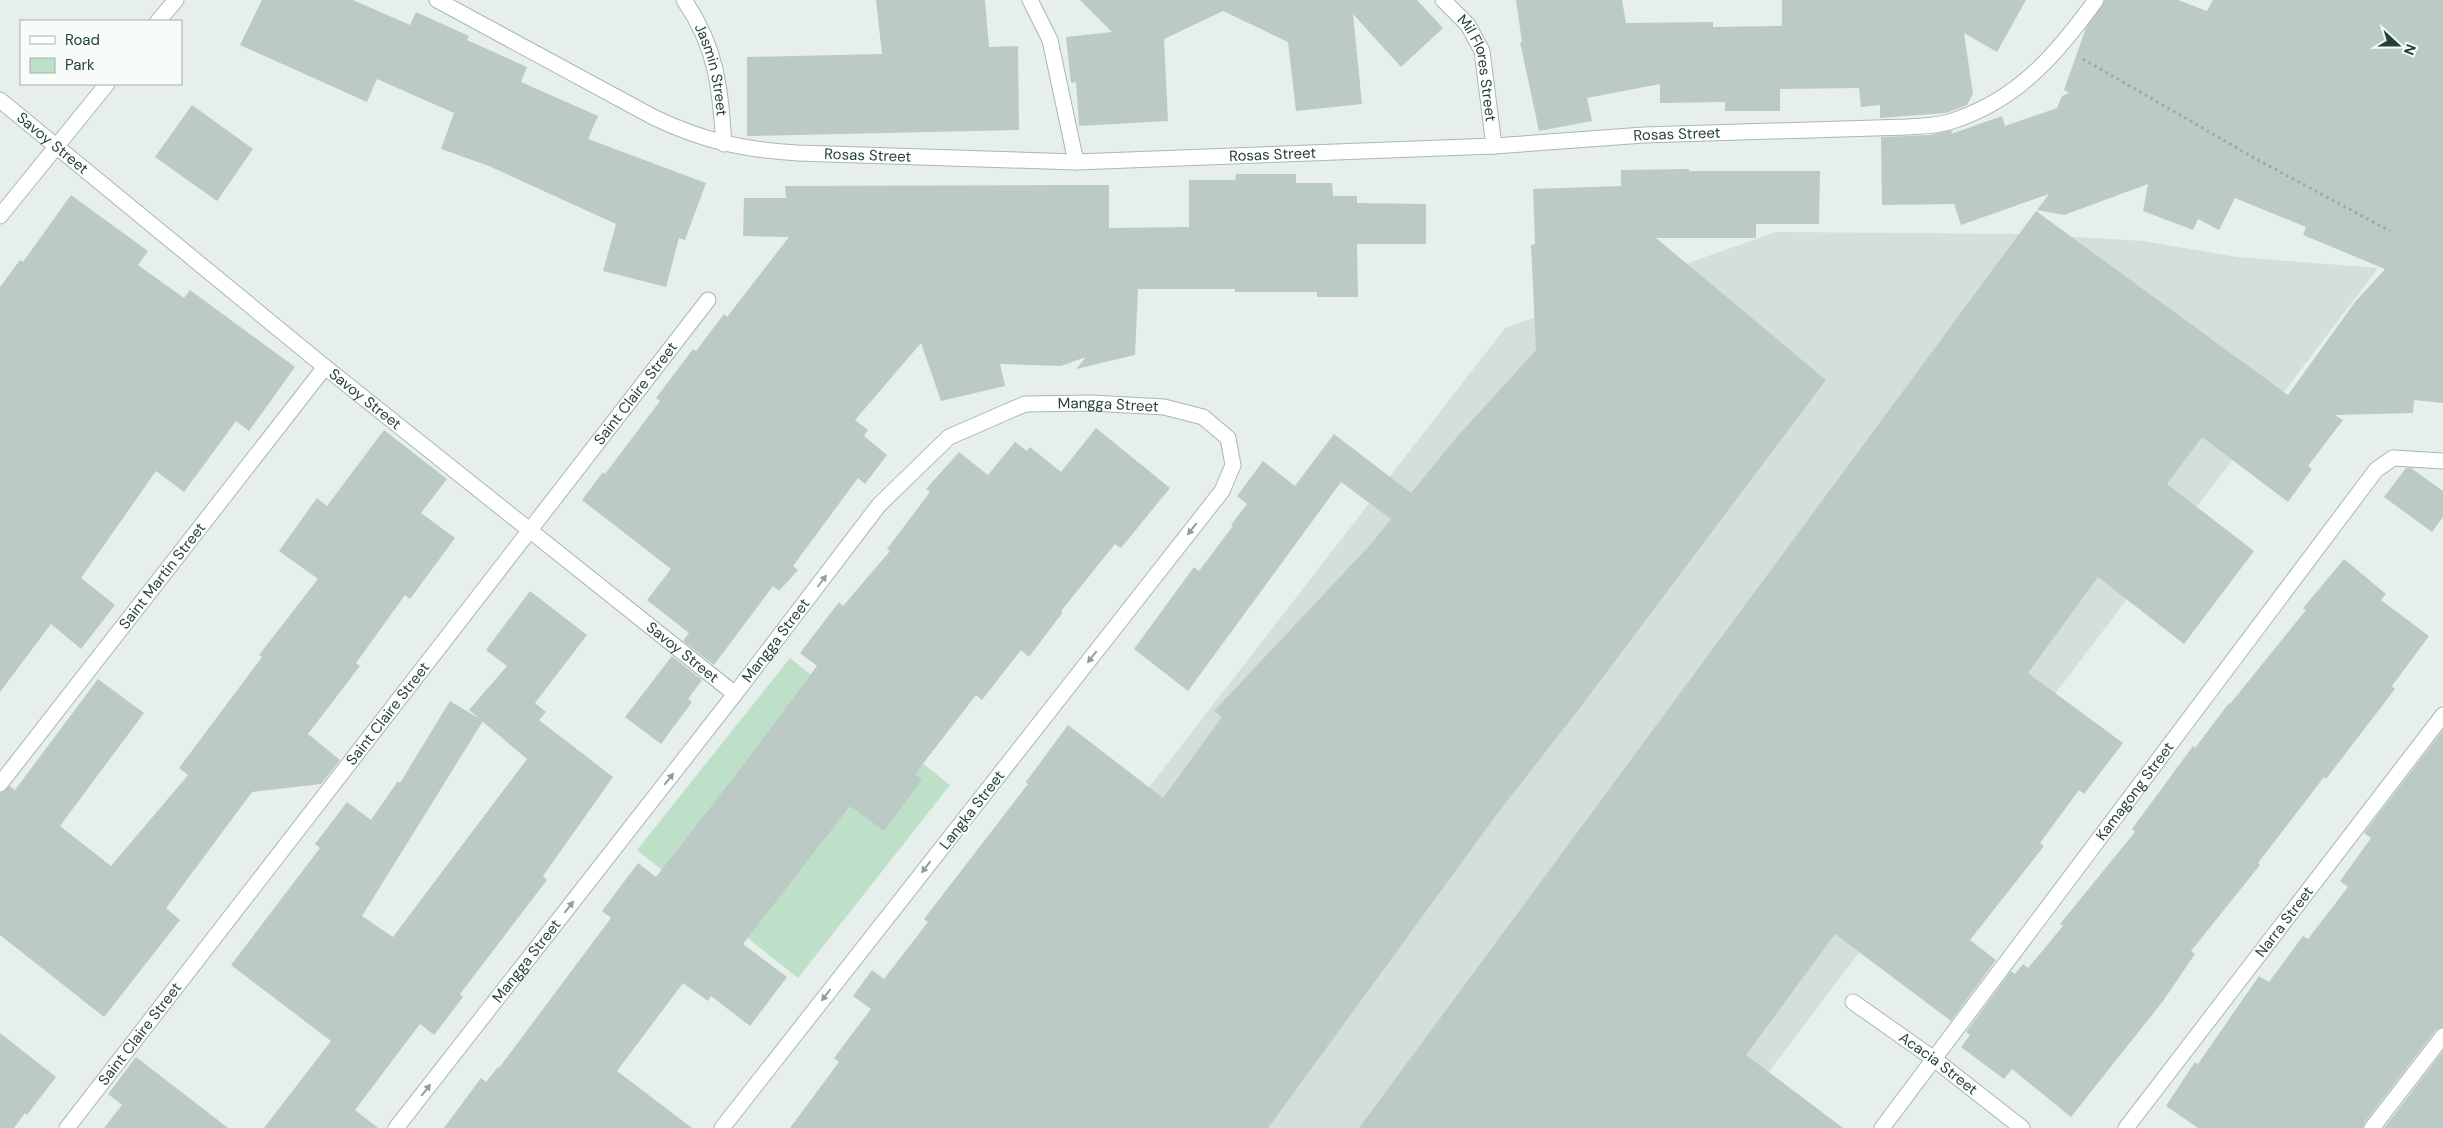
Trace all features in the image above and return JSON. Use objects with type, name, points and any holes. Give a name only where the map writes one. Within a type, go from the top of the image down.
[{"type":"street","points":[[159,20],[176,0]]},
{"type":"street","name":"Rosas Street","points":[[437,0],[655,118],[687,134],[724,144],[762,151],[798,153],[1076,162],[1494,146],[1644,135],[1907,127],[1947,122],[1980,110],[2008,95],[2035,74],[2061,46],[2096,0]]},
{"type":"street","name":"Jasmin Street","points":[[684,0],[711,49],[721,97],[724,144]]},
{"type":"street","points":[[1030,0],[1050,40],[1076,162]]},
{"type":"street","name":"Mil Flores Street","points":[[1443,0],[1468,25],[1482,51],[1494,146]]},
{"type":"street","points":[[0,216],[106,85]]},
{"type":"street","name":"Savoy Street","points":[[0,100],[326,367],[735,694]]},
{"type":"street","name":"Saint Claire Street","points":[[67,1128],[708,300]]},
{"type":"street","name":"Saint Martin Street","points":[[0,784],[326,367]]},
{"type":"street","name":"Mangga Street","points":[[396,1128],[735,694],[879,505],[949,437],[1025,404],[1092,402],[1164,406],[1203,417],[1228,438],[1233,465],[1222,491]]},
{"type":"street","name":"Kamagong Street","points":[[1882,1128],[2376,470],[2393,458],[2443,461]]},
{"type":"street","name":"Langka Street","points":[[722,1128],[1222,491]]},
{"type":"street","name":"Narra Street","points":[[2126,1128],[2443,715]]},
{"type":"street","name":"Acacia Street","points":[[1853,1002],[1934,1059],[2022,1128]]},
{"type":"street","points":[[2372,1128],[2443,1036]]},
{"type":"path","points":[[2061,46],[2256,159],[2390,231]]},
{"type":"shaded area","points":[[1776,232],[2029,234],[2143,241],[2237,257],[2378,268],[1726,1128],[885,1128],[1505,328]]},
{"type":"green space","points":[[790,658],[950,785],[798,978],[637,850]]},
{"type":"building","points":[[262,0],[353,0],[410,25],[416,12],[469,36],[467,40],[527,67],[521,82],[598,116],[588,139],[706,183],[685,240],[679,238],[666,287],[603,271],[616,224],[489,166],[441,149],[454,113],[377,79],[367,102],[240,45]]},
{"type":"building","points":[[876,0],[985,0],[989,47],[1018,46],[1019,130],[747,136],[747,57],[882,54]]},
{"type":"building","points":[[1080,0],[1417,0],[1443,28],[1401,67],[1353,14],[1362,104],[1296,111],[1288,42],[1223,11],[1164,39],[1168,121],[1079,126],[1076,82],[1071,83],[1066,37],[1112,32]]},
{"type":"building","points":[[1516,0],[1622,0],[1626,23],[1713,22],[1713,27],[1782,26],[1782,0],[2026,0],[1997,52],[1964,33],[1973,94],[1967,105],[1946,113],[1880,118],[1880,105],[1861,107],[1859,88],[1780,89],[1780,111],[1725,111],[1725,102],[1660,103],[1660,84],[1587,98],[1592,121],[1539,131],[1520,42],[1522,42]]},
{"type":"building","points":[[2105,0],[2178,0],[2207,11],[2213,0],[2443,0],[2443,403],[2414,400],[2413,413],[2335,415],[2343,420],[2308,466],[2312,469],[2288,502],[2202,437],[2167,484],[2254,551],[2184,644],[2098,577],[2028,673],[2123,743],[2084,794],[2079,790],[2040,843],[2044,846],[1970,940],[1996,960],[1951,1021],[1835,934],[1746,1055],[1843,1128],[1359,1128],[2036,211],[2288,395],[2355,302],[2385,269],[2303,235],[2306,227],[2235,198],[2219,230],[2198,219],[2193,230],[2143,211],[2148,184],[2064,215],[2037,210],[2049,194],[1961,225],[1954,204],[1882,205],[1881,137],[1929,135],[1953,130],[1951,134],[2002,116],[2005,126],[2057,108],[2062,96],[2069,93],[2064,90],[2086,28]]},
{"type":"building","points":[[192,105],[253,149],[217,201],[155,157]]},
{"type":"building","points":[[1689,169],[1689,171],[1820,171],[1819,224],[1756,224],[1756,238],[1656,238],[1826,380],[1579,709],[1497,814],[1268,1128],[790,1128],[839,1062],[834,1058],[871,1009],[853,996],[872,970],[884,979],[928,922],[924,919],[1028,784],[1026,782],[1068,725],[1163,798],[1222,717],[1214,711],[1371,544],[1391,519],[1341,482],[1188,691],[1134,649],[1194,567],[1199,571],[1233,526],[1231,525],[1247,504],[1237,496],[1263,461],[1295,486],[1334,434],[1411,493],[1456,438],[1536,350],[1531,245],[1535,244],[1533,189],[1621,186],[1621,170]]},
{"type":"building","points":[[1236,174],[1296,174],[1296,183],[1332,183],[1333,196],[1357,196],[1357,203],[1426,204],[1426,244],[1357,244],[1358,297],[1317,297],[1317,292],[1235,292],[1235,289],[1138,289],[1135,355],[1076,369],[1086,357],[1061,366],[1000,364],[1005,386],[941,401],[921,343],[855,420],[868,430],[864,436],[887,455],[865,484],[858,478],[793,566],[798,570],[779,591],[773,586],[714,665],[683,641],[689,633],[647,600],[671,569],[582,500],[603,472],[605,474],[660,401],[656,398],[693,349],[696,351],[724,314],[727,317],[789,237],[743,236],[744,198],[786,198],[785,186],[1109,185],[1109,228],[1189,227],[1189,180],[1235,180]]},
{"type":"building","points":[[71,195],[148,251],[138,265],[184,298],[190,290],[295,367],[249,431],[236,421],[184,492],[156,471],[81,578],[115,605],[81,649],[51,624],[0,692],[0,287],[20,260],[23,262]]},
{"type":"building","points":[[1096,428],[1170,488],[1121,548],[1115,544],[1061,611],[1063,612],[1029,657],[1021,650],[982,700],[976,695],[915,774],[922,780],[884,831],[850,806],[743,944],[787,977],[750,1026],[711,996],[708,1001],[683,983],[617,1071],[692,1128],[444,1128],[481,1078],[486,1082],[499,1068],[611,918],[602,911],[638,863],[656,877],[734,777],[817,666],[800,653],[839,602],[843,606],[890,551],[887,549],[930,492],[926,489],[959,452],[988,475],[1015,442],[1027,451],[1030,447],[1061,472]]},
{"type":"building","points":[[384,430],[447,479],[421,513],[455,538],[410,599],[405,595],[356,663],[360,666],[308,734],[340,760],[321,784],[252,792],[166,908],[180,920],[104,1017],[0,935],[0,793],[10,786],[15,790],[98,679],[144,713],[60,826],[111,866],[188,775],[179,768],[262,657],[259,655],[318,579],[279,551],[317,498],[327,506]]},
{"type":"building","points":[[2406,468],[2411,468],[2443,491],[2443,517],[2432,532],[2384,497]]},
{"type":"building","points":[[2344,559],[2386,594],[2381,600],[2429,636],[2392,686],[2395,689],[2326,779],[2324,777],[2258,863],[2260,865],[2191,951],[2195,954],[2163,1001],[2071,1117],[2012,1069],[2004,1079],[1961,1047],[1970,1035],[1966,1032],[2011,971],[2015,974],[2023,964],[2028,968],[2063,926],[2060,924],[2135,832],[2132,829],[2193,746],[2195,748],[2229,703],[2306,610],[2303,608]]},
{"type":"building","points":[[530,591],[587,635],[535,703],[546,712],[539,720],[613,777],[543,876],[547,880],[460,994],[463,997],[434,1035],[420,1024],[355,1110],[378,1128],[264,1128],[331,1041],[231,965],[320,848],[315,844],[347,802],[371,820],[398,781],[400,783],[450,701],[480,719],[469,710],[507,666],[486,650]],"holes":[[[483,722],[527,759],[393,937],[362,916]]]},
{"type":"building","points":[[672,656],[702,680],[688,699],[692,702],[661,744],[625,717]]},
{"type":"building","points":[[2443,730],[2443,1027],[2436,1030],[2365,1122],[2363,1128],[2198,1128],[2166,1106],[2195,1062],[2198,1064],[2259,976],[2269,982],[2303,936],[2308,939],[2348,887],[2340,881],[2371,838],[2364,833]]},
{"type":"building","points":[[0,1033],[56,1077],[27,1115],[25,1113],[14,1128],[0,1128]]},
{"type":"building","points":[[2443,1051],[2443,1128],[2384,1128]]},
{"type":"building","points":[[136,1057],[228,1128],[104,1128],[122,1105],[108,1094]]}]
